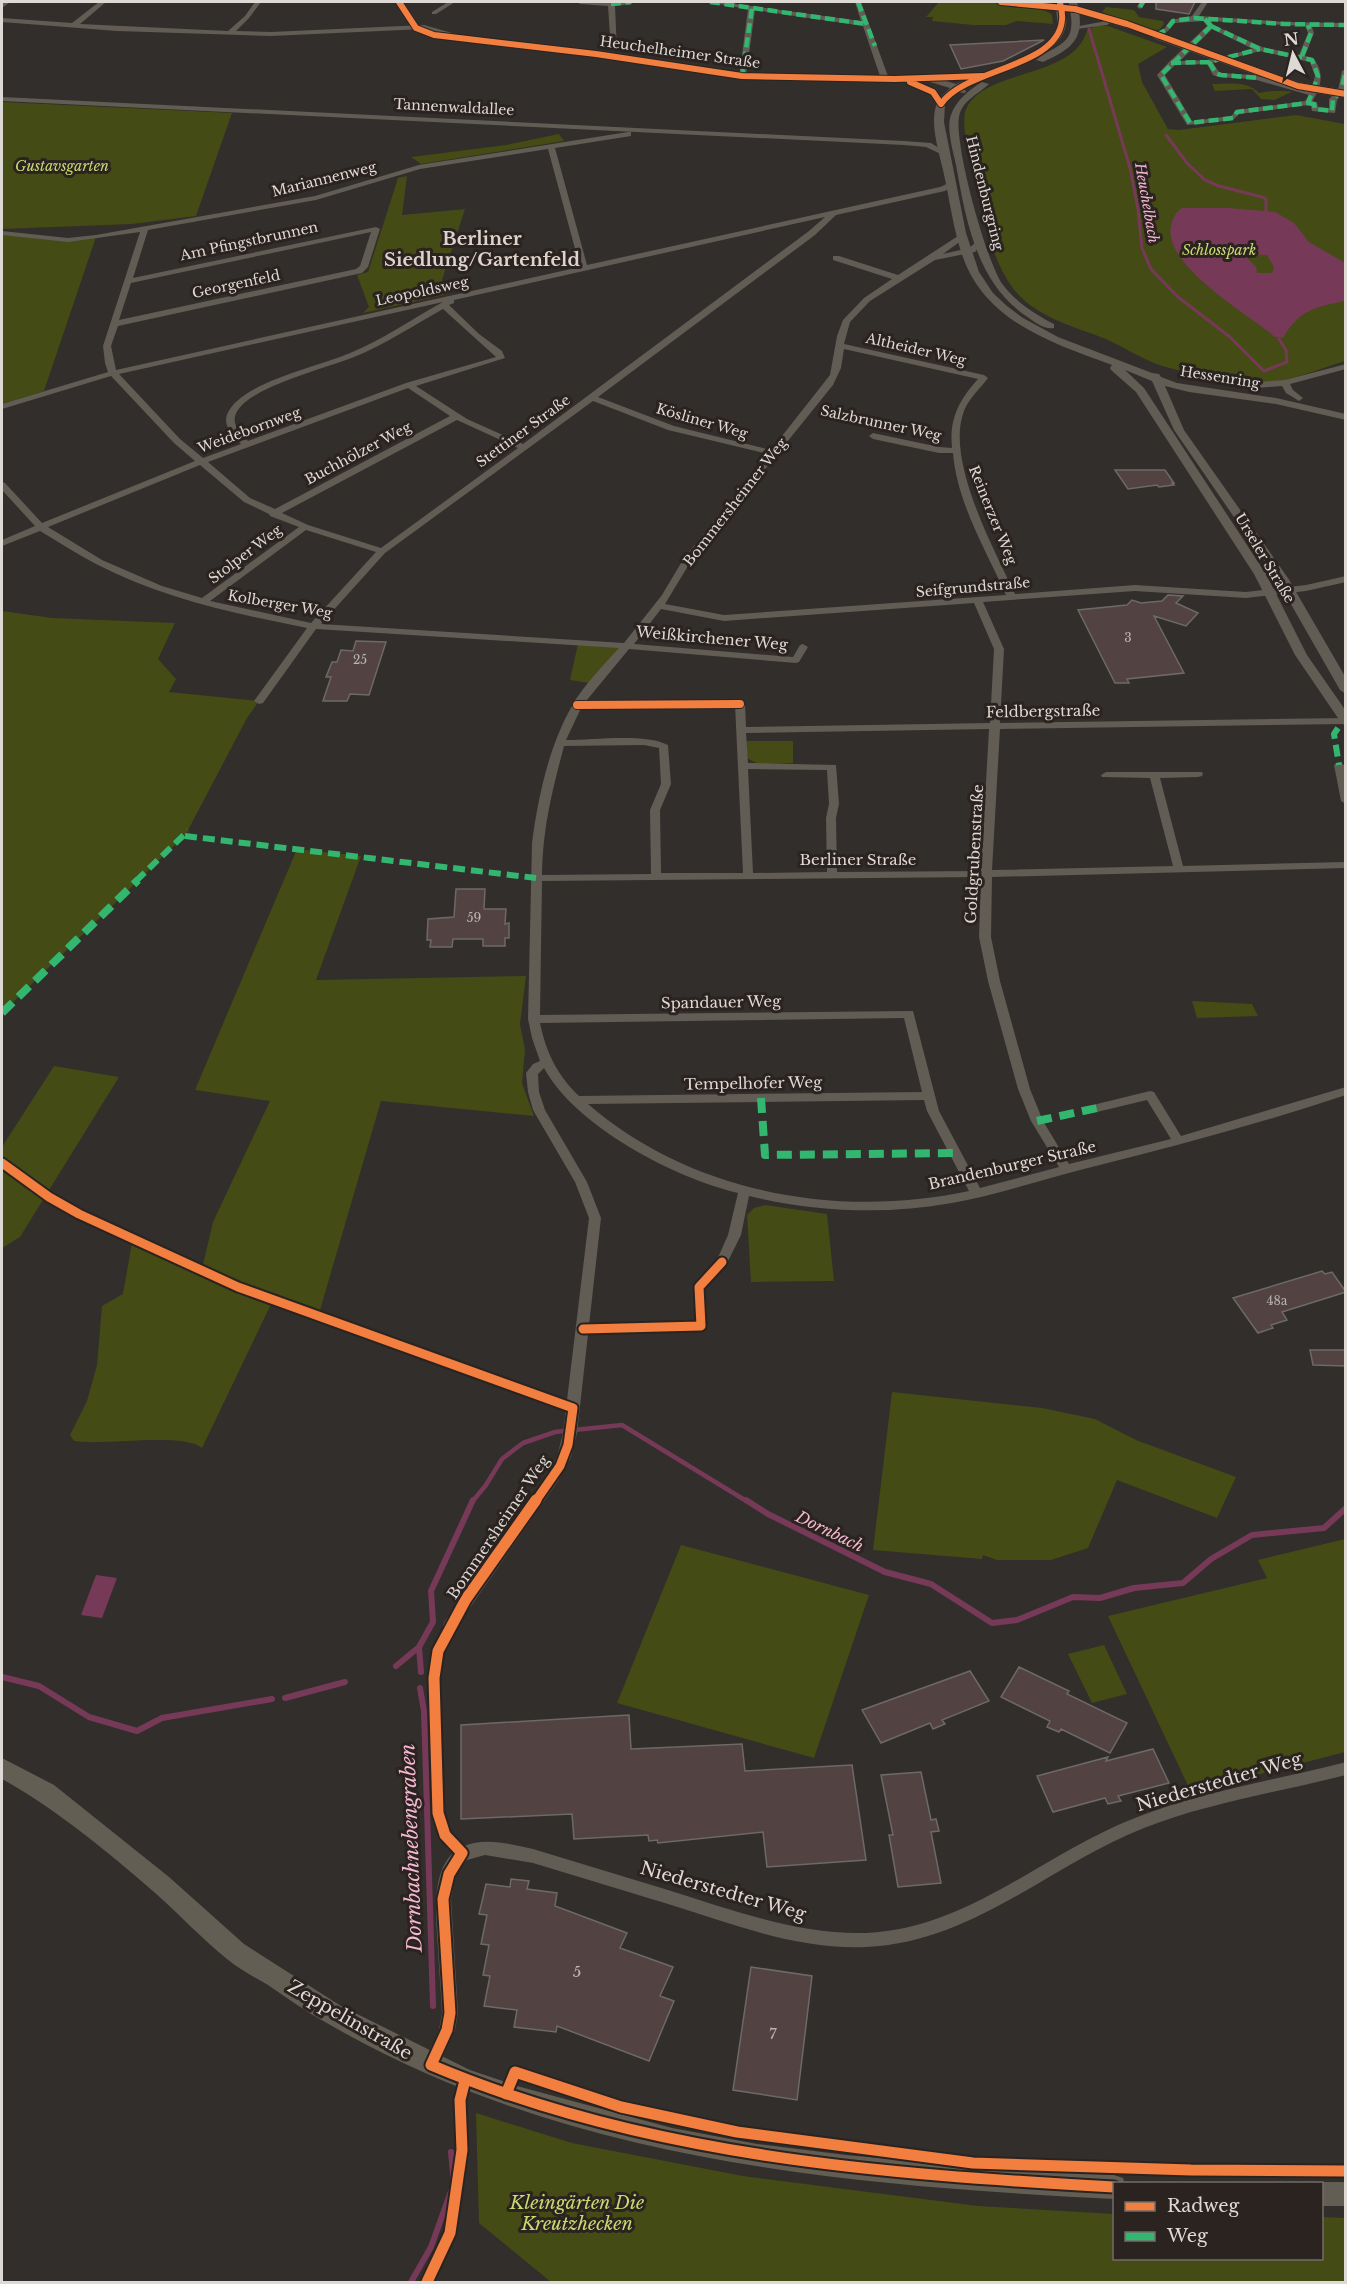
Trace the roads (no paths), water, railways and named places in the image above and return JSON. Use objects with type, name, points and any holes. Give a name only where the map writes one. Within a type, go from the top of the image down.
[{"type":"main road","name":"Zeppelinstraße","points":[[2,1768],[54,1799],[161,1884],[236,1952],[333,2014],[465,2080],[516,2098],[672,2140],[757,2156],[846,2167],[1001,2181],[1113,2187]]},
{"type":"main road","points":[[1323,2194],[1346,2194]]},
{"type":"street","points":[[2,6],[7,2]]},
{"type":"street","points":[[73,26],[104,2]]},
{"type":"street","points":[[229,33],[247,17],[258,2]]},
{"type":"street","points":[[399,2],[416,28]]},
{"type":"street","points":[[434,13],[452,2]]},
{"type":"street","points":[[580,2],[611,4],[631,2]]},
{"type":"street","points":[[710,2],[866,24]]},
{"type":"street","points":[[858,2],[890,79]]},
{"type":"street","points":[[1000,2],[1074,5],[1298,86],[1343,93]]},
{"type":"street","points":[[1194,18],[1205,2]]},
{"type":"street","points":[[611,4],[615,50]]},
{"type":"street","points":[[941,104],[954,89],[1046,48],[1057,35],[1062,19],[1061,4]]},
{"type":"street","points":[[967,94],[996,78],[1061,50],[1073,37],[1077,27],[1078,20],[1074,5]]},
{"type":"street","points":[[742,76],[752,8]]},
{"type":"street","points":[[1156,35],[1166,30],[1173,21],[1194,18],[1346,25]]},
{"type":"street","points":[[1205,19],[1211,26],[1260,49]]},
{"type":"street","name":"Heuchelheimer Straße","points":[[2,20],[73,26],[229,33],[430,28],[463,38]]},
{"type":"street","points":[[1077,27],[1096,23],[1126,24]]},
{"type":"street","points":[[1304,49],[1311,33],[1308,25]]},
{"type":"street","points":[[1211,26],[1161,75],[1190,123],[1233,118],[1237,112],[1308,103],[1314,104],[1315,109],[1332,111],[1333,99],[1343,93]]},
{"type":"street","name":"Heuchelheimer Straße","points":[[416,28],[438,35]]},
{"type":"street","name":"Heuchelheimer Straße","points":[[365,31],[438,35],[596,54],[742,76],[930,79],[967,94]]},
{"type":"street","points":[[1171,63],[1209,62],[1260,49],[1304,49]]},
{"type":"street","points":[[1304,49],[1318,68],[1315,92],[1308,103]]},
{"type":"street","points":[[1209,62],[1216,73],[1221,75],[1253,76],[1287,89],[1343,93]]},
{"type":"street","points":[[1343,93],[1346,71]]},
{"type":"street","points":[[930,79],[983,76]]},
{"type":"street","name":"Heuchelheimer Straße","points":[[890,79],[954,89]]},
{"type":"street","name":"Heuchelheimer Straße","points":[[908,81],[933,92],[941,104]]},
{"type":"street","name":"Hindenburgring","points":[[967,94],[954,118],[980,241],[996,282],[1010,298],[1047,324],[1142,364]]},
{"type":"street","name":"Tannenwaldallee","points":[[2,99],[904,143],[928,145],[945,154]]},
{"type":"street","name":"Hindenburgring","points":[[941,104],[939,116],[941,134],[961,238],[989,295],[1023,322],[1092,354]]},
{"type":"street","name":"Mariannenweg","points":[[2,232],[68,240],[96,237],[316,198],[419,167],[653,130]]},
{"type":"street","name":"Tannenwaldallee","points":[[904,143],[932,139],[941,134]]},
{"type":"street","points":[[551,146],[584,268]]},
{"type":"street","name":"Leopoldsweg","points":[[2,407],[113,373],[942,189],[951,184]]},
{"type":"street","name":"Leopoldsweg","points":[[920,193],[939,195],[955,202]]},
{"type":"street","name":"Stettiner Straße","points":[[259,701],[313,626],[382,551],[592,398],[812,233],[834,213]]},
{"type":"street","points":[[145,227],[107,346],[113,373],[158,422],[200,462],[247,500],[273,514],[304,526],[382,551]]},
{"type":"street","name":"Am Pfingstbrunnen","points":[[128,280],[376,229]]},
{"type":"street","name":"Georgenfeld","points":[[114,324],[350,274],[364,269],[376,229]]},
{"type":"street","name":"Bommersheimer Weg","points":[[534,1019],[536,878],[541,815],[560,743],[577,705],[637,635],[659,606],[687,560],[833,379],[838,371],[845,323],[852,314],[868,299],[937,256],[961,238]]},
{"type":"street","name":"Bommersheimer Weg","points":[[937,256],[967,252],[975,248],[980,241]]},
{"type":"street","name":"Bommersheimer Weg","points":[[937,256],[952,250],[983,256],[987,261]]},
{"type":"street","points":[[954,255],[972,264]]},
{"type":"street","points":[[836,258],[901,279]]},
{"type":"street","points":[[247,445],[232,430],[230,422],[233,410],[247,397],[290,376],[353,355],[445,306],[457,297]]},
{"type":"street","name":"Weidebornweg","points":[[2,543],[200,462],[410,385],[498,359],[501,356],[445,306]]},
{"type":"street","name":"Altheider Weg","points":[[842,346],[984,378]]},
{"type":"street","name":"Hessenring","points":[[1092,354],[1180,387],[1295,405],[1346,417]]},
{"type":"street","name":"Urseler Straße","points":[[1092,354],[1132,380],[1271,593],[1301,655],[1345,721]]},
{"type":"street","name":"Hessenring","points":[[1142,364],[1184,377],[1244,386],[1346,410]]},
{"type":"street","name":"Urseler Straße","points":[[1142,364],[1158,379],[1179,430],[1290,591],[1346,690]]},
{"type":"street","points":[[1244,386],[1285,383],[1346,366]]},
{"type":"street","points":[[1158,379],[1184,377]]},
{"type":"street","name":"Reinerzer Weg","points":[[984,378],[967,398],[958,416],[956,451],[964,486],[1012,598]]},
{"type":"street","name":"Urseler Straße","points":[[1154,413],[1147,386],[1158,379]]},
{"type":"street","points":[[1285,383],[1289,391],[1299,398]]},
{"type":"street","points":[[410,385],[456,417],[485,432],[523,447]]},
{"type":"street","points":[[1167,404],[1179,394],[1196,389]]},
{"type":"street","name":"Kösliner Weg","points":[[592,398],[670,428],[773,453]]},
{"type":"street","name":"Buchhölzer Weg","points":[[273,514],[456,417]]},
{"type":"street","name":"Salzbrunner Weg","points":[[873,436],[939,450],[956,451]]},
{"type":"street","name":"Kolberger Weg","points":[[2,485],[41,527],[118,571],[202,602],[313,626],[626,646]]},
{"type":"street","name":"Stolper Weg","points":[[202,602],[304,526]]},
{"type":"street","name":"Seifgrundstraße","points":[[659,606],[724,618],[1135,588],[1229,596],[1290,591],[1346,579]]},
{"type":"street","name":"Goldgrubenstraße","points":[[978,601],[999,649],[984,928],[1001,1008],[1030,1107],[1066,1169]]},
{"type":"street","name":"Weißkirchener Weg","points":[[626,646],[796,660]]},
{"type":"street","name":"Weißkirchener Weg","points":[[797,673],[796,660],[803,647]]},
{"type":"street","points":[[740,704],[748,875]]},
{"type":"street","name":"Feldbergstraße","points":[[741,730],[1345,721]]},
{"type":"street","points":[[560,743],[644,742],[656,743],[664,747],[666,784],[656,810],[656,877]]},
{"type":"street","points":[[1339,765],[1346,801]]},
{"type":"street","points":[[743,766],[832,767],[834,804],[831,818],[832,874]]},
{"type":"street","points":[[1154,774],[1179,869]]},
{"type":"street","points":[[1106,775],[1198,774]]},
{"type":"street","name":"Berliner Straße","points":[[536,878],[987,874],[1346,865]]},
{"type":"street","name":"Spandauer Weg","points":[[534,1019],[909,1014],[928,1096]]},
{"type":"street","name":"Brandenburger Straße","points":[[534,1019],[537,1043],[545,1063],[561,1084],[623,1137],[652,1154],[711,1180],[745,1190],[812,1203],[844,1206],[920,1203],[976,1193],[1179,1142],[1346,1091]]},
{"type":"street","name":"Bommersheimer Weg","points":[[450,1625],[496,1555],[553,1477],[564,1457],[571,1427],[596,1218],[587,1192],[542,1115],[534,1094],[532,1072],[537,1066],[545,1063]]},
{"type":"street","points":[[1097,1108],[1149,1095],[1179,1142]]},
{"type":"street","points":[[928,1096],[935,1116],[976,1193]]},
{"type":"street","name":"Tempelhofer Weg","points":[[578,1100],[928,1096]]},
{"type":"street","points":[[723,1262],[735,1237],[738,1209],[745,1190]]},
{"type":"street","name":"Niederstedter Weg","points":[[431,2065],[447,2030],[450,2013],[444,1887],[454,1862],[462,1853],[471,1850],[502,1849],[533,1856],[715,1912],[790,1932],[836,1939],[883,1939],[939,1928],[998,1901],[1089,1847],[1138,1824],[1232,1796],[1346,1768]]},
{"type":"waterway","name":"Heuchelbach","points":[[1089,29],[1130,168],[1138,209],[1142,248],[1151,269],[1178,297],[1230,337],[1264,371],[1287,362],[1286,350],[1279,339]]},
{"type":"waterway","points":[[1166,135],[1187,163],[1205,180],[1266,199],[1266,211]]},
{"type":"waterway","name":"Dornbach","points":[[472,1502],[502,1459],[523,1443],[555,1432],[622,1425],[748,1502]]},
{"type":"waterway","name":"Dornbach","points":[[746,1500],[768,1514],[885,1572],[931,1584],[992,1623],[1017,1620],[1073,1597],[1100,1598],[1134,1588],[1183,1583],[1211,1559],[1252,1535],[1324,1528],[1346,1508]]},
{"type":"waterway","name":"Dornbach","points":[[419,1647],[433,1622],[431,1591],[472,1502]]},
{"type":"waterway","points":[[396,1666],[419,1647]]},
{"type":"waterway","name":"Dornbachnebengraben","points":[[419,1647],[421,1672]]},
{"type":"waterway","points":[[2,1677],[39,1686],[89,1717],[137,1731],[162,1718],[272,1699]]},
{"type":"waterway","points":[[285,1698],[345,1682]]},
{"type":"waterway","name":"Dornbachnebengraben","points":[[420,1688],[424,1711],[433,2006]]},
{"type":"waterway","name":"Dornbachnebengraben","points":[[411,2282],[431,2247],[454,2183],[451,2152]]},
{"type":"district","name":"Berliner Siedlung/Gartenfeld","points":[[482,249]]},
{"type":"park label","name":"Gustavsgarten","points":[[62,166]]},
{"type":"park label","name":"Schlosspark","points":[[1219,250]]},
{"type":"park label","name":"Kleingärten Die Kreutzhecken","points":[[577,2213]]}]
